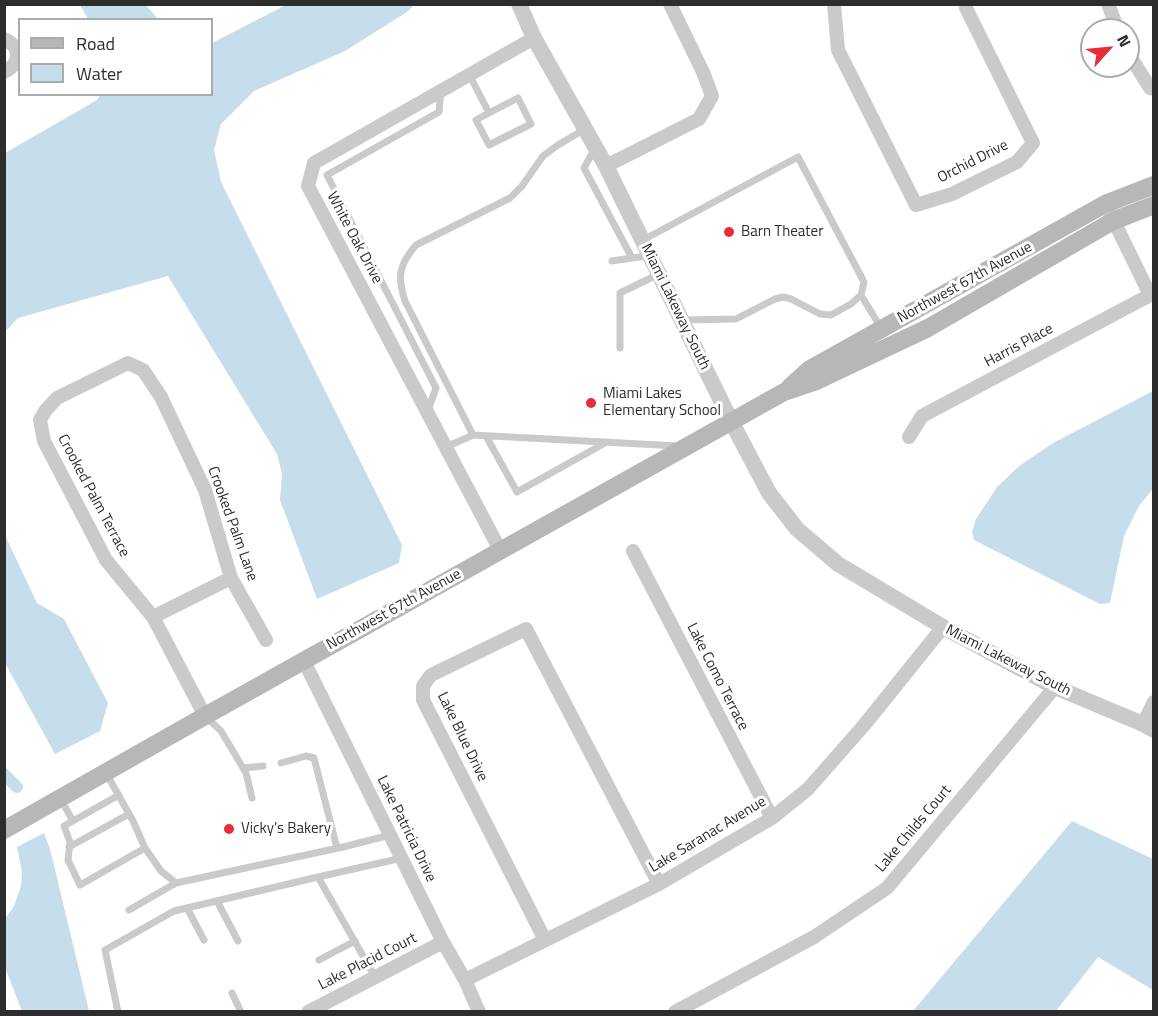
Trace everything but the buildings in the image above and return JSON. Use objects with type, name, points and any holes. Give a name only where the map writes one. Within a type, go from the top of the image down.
[{"type":"main road","name":"Northwest 67th Avenue","points":[[784,392],[810,369],[1105,204],[1154,185]]},
{"type":"main road","name":"Northwest 67th Avenue","points":[[4,830],[784,392],[814,382],[928,328],[1113,221],[1154,205]]},
{"type":"street","name":"Miami Lakeway South","points":[[519,4],[534,38],[606,166],[768,493],[797,530],[838,564],[943,627],[1055,687],[1148,727]]},
{"type":"street","points":[[606,166],[699,119],[712,96],[703,72],[669,4]]},
{"type":"street","name":"Orchid Drive","points":[[834,4],[838,50],[916,205],[952,194],[1017,162],[1033,143],[966,4]]},
{"type":"street","name":"White Oak Drive","points":[[500,550],[308,186],[314,163],[534,38]]},
{"type":"street","points":[[4,39],[14,45],[17,57],[13,67],[4,72]]},
{"type":"street","points":[[1140,72],[1150,88],[1154,89]]},
{"type":"street","points":[[1105,204],[1152,294]]},
{"type":"street","name":"Harris Place","points":[[909,437],[922,416],[1152,294]]},
{"type":"street","name":"Crooked Palm Terrace","points":[[128,363],[57,398],[40,420],[44,441],[106,560],[153,617],[205,716]]},
{"type":"street","name":"Crooked Palm Lane","points":[[128,363],[143,370],[161,397],[205,490],[231,578],[266,640]]},
{"type":"street","name":"Lake Como Terrace","points":[[633,551],[772,818]]},
{"type":"street","points":[[153,617],[231,578]]},
{"type":"street","name":"Lake Saranac Avenue","points":[[465,980],[659,884],[772,818],[808,789],[866,724],[943,627]]},
{"type":"street","name":"Lake Blue Drive","points":[[545,940],[423,700],[423,686],[431,675],[526,629],[659,884]]},
{"type":"street","name":"Lake Patricia Drive","points":[[304,661],[443,942],[480,1011]]},
{"type":"street","name":"Lake Childs Court","points":[[675,1011],[814,937],[886,888],[1055,687]]},
{"type":"street","points":[[1148,727],[1154,702]]},
{"type":"street","name":"Lake Placid Court","points":[[308,1011],[443,942]]},
{"type":"lane","points":[[469,74],[489,113]]},
{"type":"lane","points":[[427,412],[436,388],[327,175],[439,112],[441,90]]},
{"type":"lane","points":[[518,98],[531,124],[489,145],[476,120],[489,113],[518,98]]},
{"type":"lane","points":[[473,435],[405,301],[400,286],[401,271],[406,257],[416,245],[429,237],[510,198],[522,186],[543,156],[585,129]]},
{"type":"lane","points":[[596,148],[584,168],[632,258]]},
{"type":"lane","points":[[612,261],[632,258],[798,157],[864,282],[861,295],[851,304],[831,315],[820,314],[783,297],[736,319],[681,320]]},
{"type":"lane","points":[[620,348],[620,294],[659,274]]},
{"type":"lane","points":[[861,295],[882,329]]},
{"type":"lane","points":[[446,447],[473,435],[687,446]]},
{"type":"lane","points":[[486,436],[517,492],[608,442]]},
{"type":"lane","points":[[205,716],[221,731],[244,768],[252,798]]},
{"type":"lane","points":[[281,763],[306,756],[315,758],[337,848]]},
{"type":"lane","points":[[244,768],[263,766]]},
{"type":"lane","points":[[106,773],[145,848],[161,871],[176,883]]},
{"type":"lane","points":[[74,848],[64,826],[103,807],[119,795]]},
{"type":"lane","points":[[61,798],[76,821]]},
{"type":"lane","points":[[129,814],[85,835],[74,848],[68,860],[80,885],[145,848]]},
{"type":"lane","points":[[129,910],[176,883],[390,835]]},
{"type":"lane","points":[[118,1011],[105,950],[174,911],[402,858]]},
{"type":"lane","points":[[88,871],[92,878]]},
{"type":"lane","points":[[318,877],[375,977]]},
{"type":"lane","points":[[217,901],[238,941]]},
{"type":"lane","points":[[187,908],[204,940]]},
{"type":"lane","points":[[319,960],[355,941]]},
{"type":"lane","points":[[232,993],[241,1011]]},
{"type":"water","points":[[80,5],[146,5],[157,18],[87,18]]},
{"type":"water","points":[[286,5],[414,5],[407,12],[345,51],[254,91],[221,124],[214,150],[221,182],[402,545],[399,563],[317,599],[280,500],[282,474],[277,454],[168,276],[18,318],[5,332],[5,153],[97,100],[99,96],[213,96],[213,42]]},
{"type":"water","points":[[1153,391],[1153,489],[1139,506],[1124,536],[1110,603],[1100,604],[974,540],[972,532],[976,519],[997,487],[1018,467],[1053,443]]},
{"type":"water","points":[[4,533],[37,603],[64,619],[108,703],[100,731],[55,754],[5,663]]},
{"type":"water","points":[[1072,821],[1153,859],[1153,990],[1098,957],[1056,1011],[913,1011]]},
{"type":"water","points":[[44,833],[50,849],[89,1011],[22,1011],[4,965],[5,919],[14,906],[21,886],[22,872],[17,847]]},
{"type":"waterway","points":[[4,774],[17,787]]},
{"type":"place","name":"Barn Theater","points":[[729,232]]},
{"type":"place","name":"Miami Lakes Elementary School","points":[[591,403]]},
{"type":"place","name":"Vicky’s Bakery","points":[[229,829]]}]
